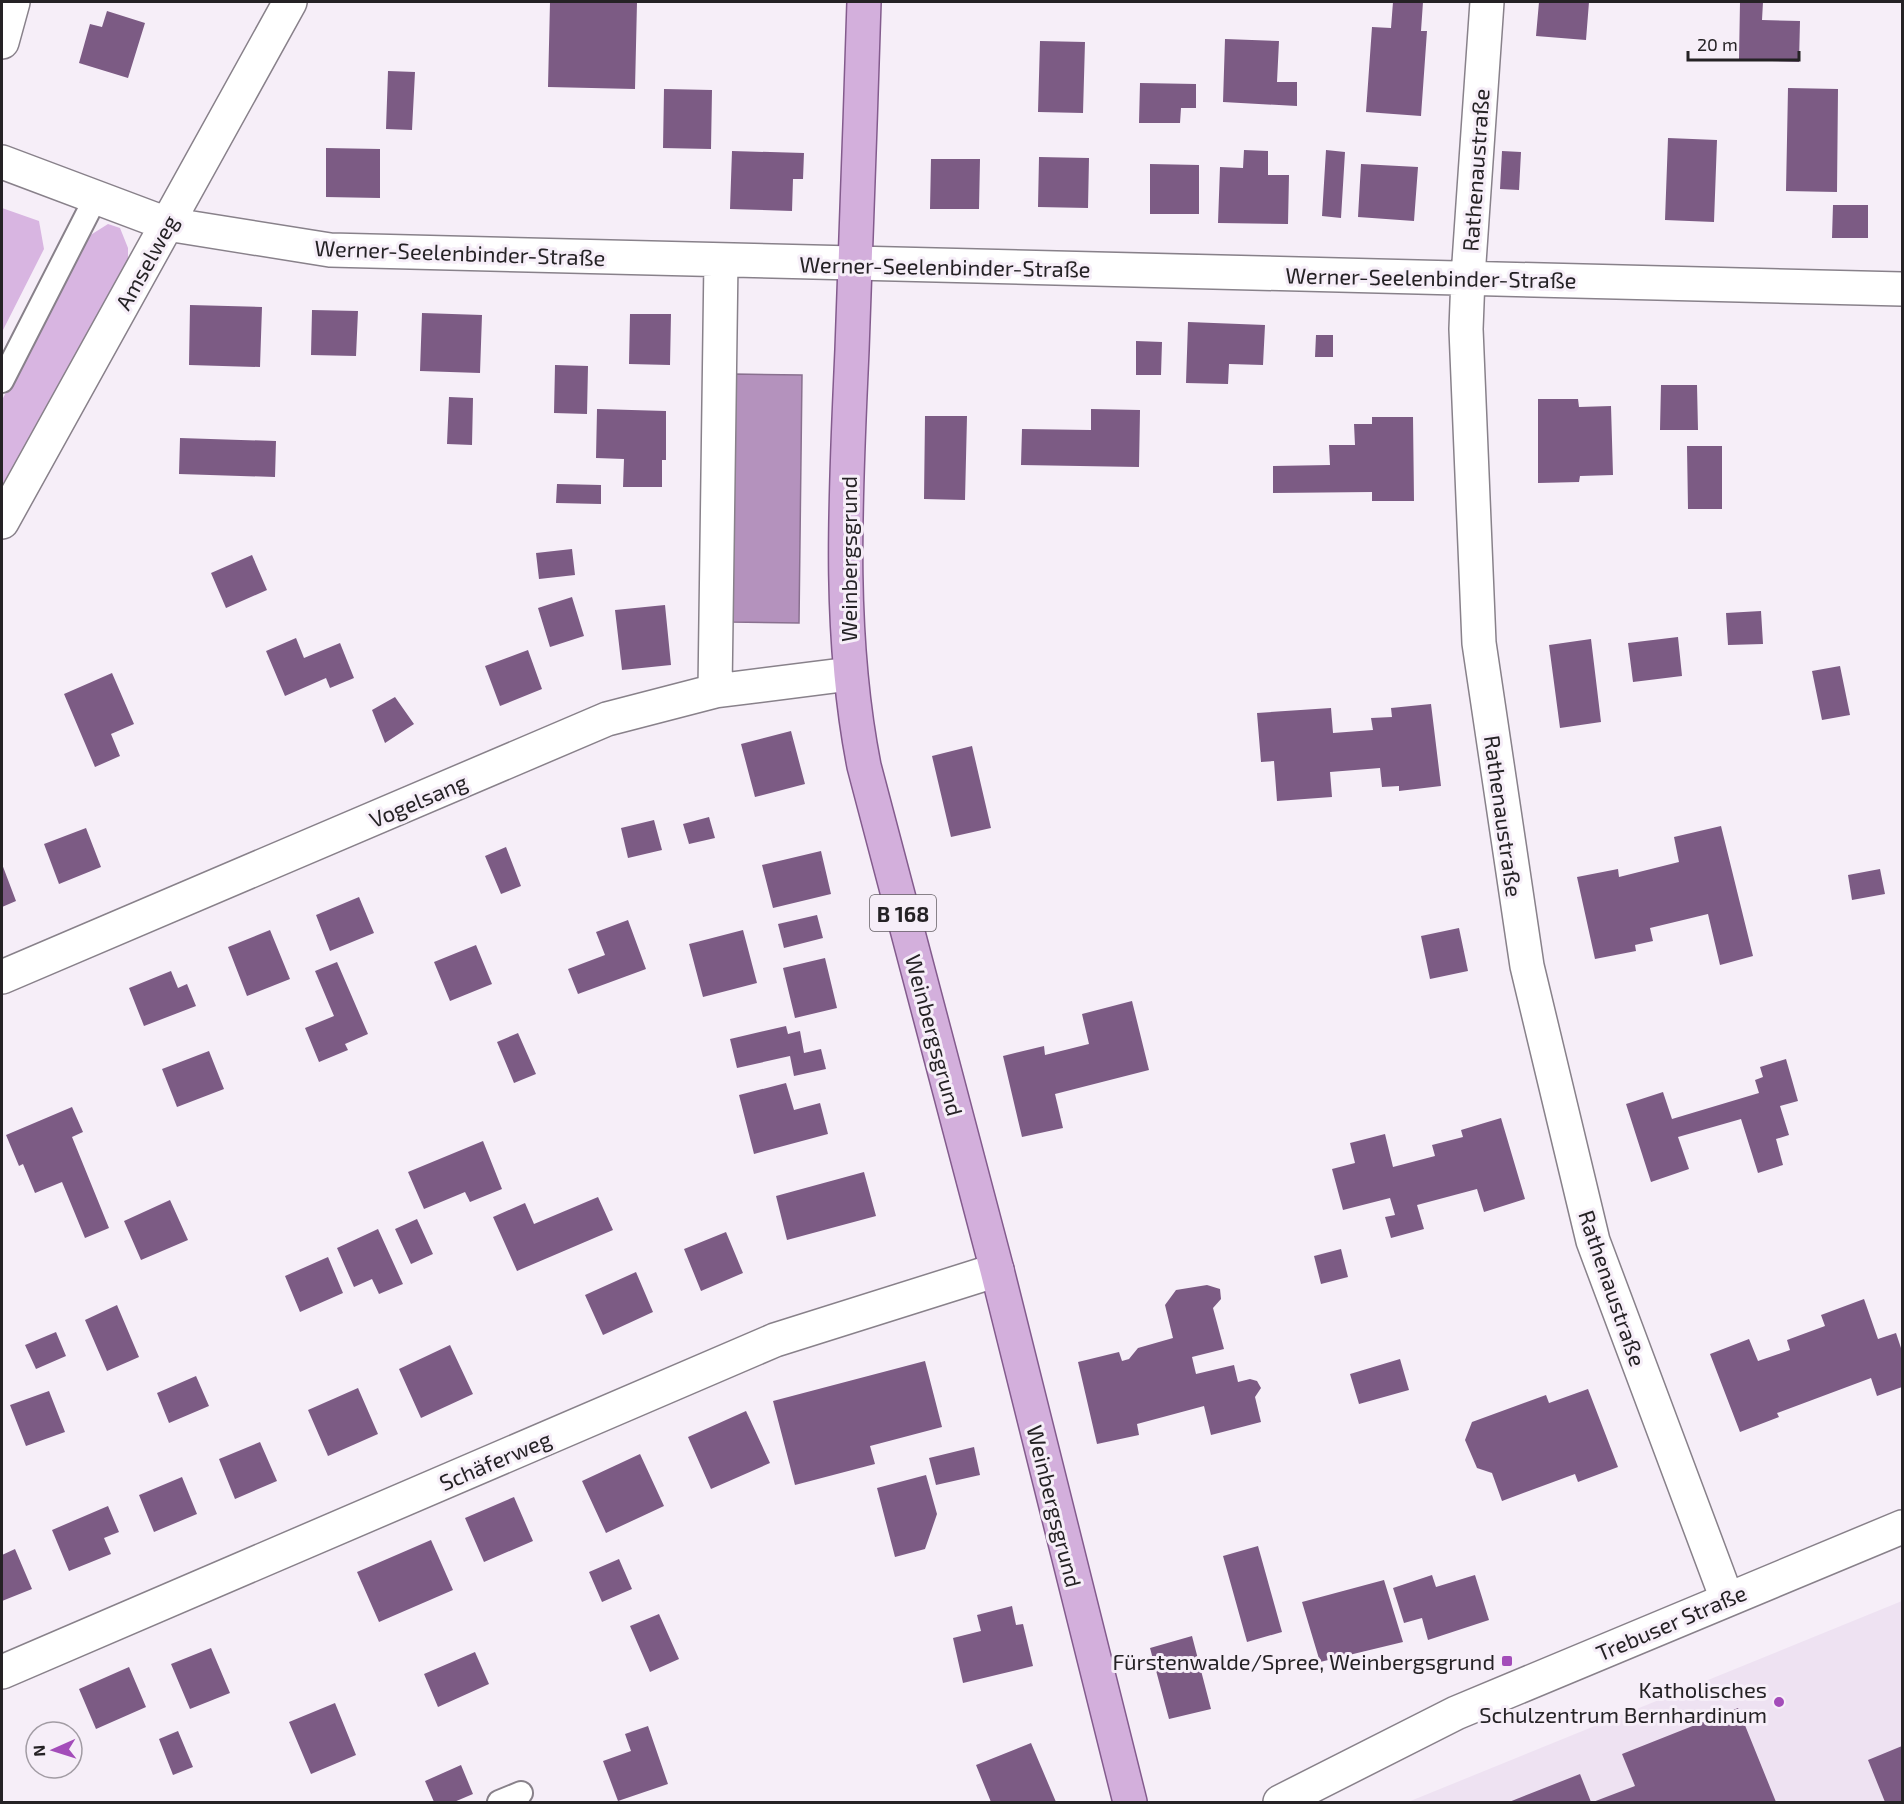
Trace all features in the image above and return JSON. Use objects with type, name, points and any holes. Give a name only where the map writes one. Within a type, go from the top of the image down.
[{"type":"main road","name":"Weinbergsgrund","points":[[864,2],[847,470],[846,615],[857,728],[864,766],[997,1270],[1130,1803]]},
{"type":"street","points":[[2,42],[13,2]]},
{"type":"street","name":"Amselweg","points":[[2,522],[290,2]]},
{"type":"street","name":"Rathenaustraße","points":[[1487,2],[1466,329],[1479,643],[1527,966],[1593,1241],[1727,1599]]},
{"type":"street","name":"Werner-Seelenbinder-Straße","points":[[2,162],[167,224],[330,250],[1902,289]]},
{"type":"street","points":[[715,691],[721,260]]},
{"type":"street","name":"Vogelsang","points":[[2,977],[607,719],[715,691],[850,674]]},
{"type":"street","name":"Schäferweg","points":[[2,1672],[775,1340],[997,1270]]},
{"type":"street","name":"Trebuser Straße","points":[[1280,1803],[1456,1713],[1902,1527]]},
{"type":"lane","points":[[2,381],[96,197]]},
{"type":"lane","points":[[499,1803],[521,1793]]},
{"type":"shaded area","points":[[2,208],[39,221],[44,249],[2,332]]},
{"type":"shaded area","points":[[108,224],[120,228],[128,248],[128,264],[2,496],[2,400],[89,236]]},
{"type":"shaded area","points":[[733,374],[802,375],[799,623],[731,622]]},
{"type":"shaded area","name":"Katholisches Schulzentrum Bernhardinum","points":[[1902,1601],[1902,1802],[1408,1802]]},
{"type":"building","points":[[550,2],[637,2],[635,89],[548,87]]},
{"type":"building","points":[[1393,2],[1423,2],[1421,31],[1427,31],[1421,116],[1366,112],[1372,27],[1391,28]]},
{"type":"building","points":[[1539,2],[1589,2],[1586,40],[1536,36]]},
{"type":"building","points":[[1740,2],[1763,2],[1762,20],[1800,21],[1799,62],[1739,60]]},
{"type":"building","points":[[107,11],[145,23],[128,78],[79,63],[90,24],[102,27]]},
{"type":"building","points":[[1225,39],[1279,41],[1277,82],[1297,82],[1297,106],[1223,102]]},
{"type":"building","points":[[1040,41],[1085,42],[1083,113],[1038,112]]},
{"type":"building","points":[[388,71],[415,72],[412,130],[386,129]]},
{"type":"building","points":[[1140,83],[1196,84],[1196,108],[1181,108],[1180,123],[1139,123]]},
{"type":"building","points":[[1788,88],[1838,89],[1837,192],[1786,191]]},
{"type":"building","points":[[664,89],[712,90],[711,149],[663,148]]},
{"type":"building","points":[[1668,138],[1717,140],[1714,222],[1665,220]]},
{"type":"building","points":[[326,148],[380,149],[380,198],[326,197]]},
{"type":"building","points":[[1244,150],[1268,151],[1268,175],[1289,175],[1288,224],[1218,223],[1220,167],[1243,168]]},
{"type":"building","points":[[1326,150],[1345,152],[1341,218],[1322,216]]},
{"type":"building","points":[[732,151],[804,153],[803,179],[793,179],[792,211],[730,209]]},
{"type":"building","points":[[1502,151],[1521,152],[1519,190],[1500,189]]},
{"type":"building","points":[[1039,157],[1089,158],[1088,208],[1038,207]]},
{"type":"building","points":[[931,159],[980,159],[979,209],[930,209]]},
{"type":"building","points":[[1150,164],[1199,165],[1199,214],[1150,214]]},
{"type":"building","points":[[1361,164],[1418,167],[1414,221],[1358,217]]},
{"type":"building","points":[[1833,205],[1868,205],[1868,238],[1832,238]]},
{"type":"building","points":[[190,305],[262,307],[260,367],[189,365]]},
{"type":"building","points":[[312,310],[358,311],[356,356],[311,355]]},
{"type":"building","points":[[422,313],[482,315],[480,373],[420,371]]},
{"type":"building","points":[[630,314],[671,314],[670,365],[629,364]]},
{"type":"building","points":[[1188,322],[1265,325],[1263,365],[1229,364],[1228,384],[1186,383]]},
{"type":"building","points":[[1316,335],[1333,335],[1333,357],[1315,357]]},
{"type":"building","points":[[1136,341],[1162,342],[1161,375],[1136,375]]},
{"type":"building","points":[[555,365],[588,366],[587,414],[554,413]]},
{"type":"building","points":[[1661,385],[1697,385],[1698,430],[1660,430]]},
{"type":"building","points":[[449,397],[473,398],[472,445],[447,444]]},
{"type":"building","points":[[1538,399],[1578,399],[1579,407],[1611,406],[1613,475],[1580,476],[1579,482],[1538,483]]},
{"type":"building","points":[[597,409],[666,411],[666,460],[662,460],[662,487],[623,487],[624,459],[596,458]]},
{"type":"building","points":[[1091,409],[1140,410],[1139,467],[1021,465],[1022,429],[1091,430]]},
{"type":"building","points":[[925,416],[967,416],[965,500],[924,499]]},
{"type":"building","points":[[1372,417],[1413,417],[1414,501],[1372,501],[1372,492],[1273,493],[1273,466],[1330,465],[1329,445],[1355,445],[1354,424],[1372,424]]},
{"type":"building","points":[[180,438],[276,441],[275,477],[179,474]]},
{"type":"building","points":[[1687,446],[1722,446],[1722,509],[1688,509]]},
{"type":"building","points":[[557,484],[601,485],[601,504],[556,503]]},
{"type":"building","points":[[572,549],[575,575],[539,579],[536,553]]},
{"type":"building","points":[[252,555],[267,590],[226,608],[211,573]]},
{"type":"building","points":[[572,597],[584,636],[550,647],[538,608]]},
{"type":"building","points":[[665,605],[671,665],[622,670],[615,610]]},
{"type":"building","points":[[1761,611],[1763,644],[1728,645],[1726,613]]},
{"type":"building","points":[[1678,637],[1682,676],[1633,682],[1628,643]]},
{"type":"building","points":[[296,638],[304,658],[340,643],[354,678],[330,688],[326,678],[285,696],[266,651]]},
{"type":"building","points":[[1591,639],[1601,722],[1560,728],[1549,645]]},
{"type":"building","points":[[528,650],[542,689],[500,706],[485,666]]},
{"type":"building","points":[[1840,666],[1850,715],[1822,720],[1812,671]]},
{"type":"building","points":[[112,673],[134,724],[111,734],[120,756],[95,767],[64,694]]},
{"type":"building","points":[[395,697],[414,724],[385,743],[372,710]]},
{"type":"building","points":[[1431,704],[1441,786],[1399,791],[1399,786],[1382,787],[1380,768],[1330,772],[1332,797],[1277,801],[1274,761],[1261,762],[1257,713],[1331,708],[1333,733],[1373,730],[1371,718],[1392,717],[1391,708]]},
{"type":"building","points":[[791,731],[805,784],[755,797],[741,744]]},
{"type":"building","points":[[972,746],[991,828],[951,837],[932,756]]},
{"type":"building","points":[[709,817],[715,838],[689,844],[683,824]]},
{"type":"building","points":[[654,820],[662,850],[628,858],[621,828]]},
{"type":"building","points":[[1721,826],[1753,956],[1720,965],[1708,914],[1650,928],[1653,941],[1635,945],[1636,951],[1595,959],[1577,877],[1618,869],[1619,877],[1679,862],[1674,837]]},
{"type":"building","points":[[86,828],[101,867],[59,884],[44,844]]},
{"type":"building","points":[[506,847],[521,886],[501,894],[485,856]]},
{"type":"building","points":[[821,851],[831,894],[773,908],[762,865]]},
{"type":"building","points":[[2,864],[16,901],[2,907]]},
{"type":"building","points":[[1880,869],[1885,894],[1852,900],[1848,875]]},
{"type":"building","points":[[359,897],[374,933],[330,951],[316,915]]},
{"type":"building","points":[[817,915],[823,938],[784,948],[778,924]]},
{"type":"building","points":[[628,920],[646,969],[578,994],[568,969],[605,955],[596,932]]},
{"type":"building","points":[[1459,928],[1468,971],[1430,979],[1421,936]]},
{"type":"building","points":[[270,930],[290,979],[247,996],[228,947]]},
{"type":"building","points":[[743,930],[757,983],[703,997],[689,944]]},
{"type":"building","points":[[476,945],[492,984],[450,1001],[434,962]]},
{"type":"building","points":[[825,958],[837,1008],[795,1018],[783,968]]},
{"type":"building","points":[[337,962],[368,1034],[345,1044],[348,1050],[319,1062],[305,1028],[334,1016],[315,971]]},
{"type":"building","points":[[171,971],[178,988],[187,984],[196,1006],[144,1026],[129,988]]},
{"type":"building","points":[[1132,1001],[1149,1070],[1055,1094],[1063,1128],[1022,1137],[1003,1056],[1044,1046],[1045,1055],[1089,1044],[1082,1014]]},
{"type":"building","points":[[786,1026],[788,1034],[800,1031],[804,1053],[821,1049],[826,1069],[794,1076],[790,1056],[737,1068],[730,1039]]},
{"type":"building","points":[[518,1033],[536,1074],[514,1083],[497,1042]]},
{"type":"building","points":[[209,1051],[224,1089],[177,1107],[162,1069]]},
{"type":"building","points":[[1786,1059],[1798,1101],[1780,1106],[1789,1135],[1776,1139],[1783,1165],[1758,1173],[1741,1119],[1678,1137],[1689,1169],[1651,1182],[1626,1104],[1663,1092],[1672,1119],[1759,1093],[1755,1080],[1763,1077],[1760,1067]]},
{"type":"building","points":[[786,1083],[794,1110],[820,1103],[828,1134],[754,1154],[739,1095]]},
{"type":"building","points":[[72,1107],[83,1132],[72,1137],[109,1228],[85,1238],[62,1182],[35,1193],[23,1164],[19,1166],[6,1135]]},
{"type":"building","points":[[1501,1118],[1525,1199],[1484,1212],[1477,1189],[1417,1205],[1424,1229],[1391,1238],[1385,1217],[1395,1215],[1390,1198],[1343,1210],[1332,1169],[1355,1163],[1350,1143],[1385,1134],[1393,1167],[1435,1156],[1432,1145],[1463,1137],[1461,1130]]},
{"type":"building","points":[[483,1141],[502,1189],[470,1202],[465,1192],[424,1209],[408,1172]]},
{"type":"building","points":[[864,1172],[876,1216],[787,1240],[776,1196]]},
{"type":"building","points":[[598,1197],[613,1230],[517,1271],[493,1217],[525,1203],[534,1224]]},
{"type":"building","points":[[170,1200],[188,1240],[141,1260],[124,1221]]},
{"type":"building","points":[[417,1219],[433,1254],[411,1264],[395,1229]]},
{"type":"building","points":[[378,1229],[403,1284],[379,1294],[372,1279],[354,1287],[337,1248]]},
{"type":"building","points":[[726,1232],[743,1273],[701,1291],[684,1249]]},
{"type":"building","points":[[1341,1249],[1348,1277],[1321,1284],[1314,1256]]},
{"type":"building","points":[[328,1257],[343,1293],[300,1312],[285,1276]]},
{"type":"building","points":[[636,1272],[653,1312],[603,1335],[585,1295]]},
{"type":"building","points":[[1207,1285],[1220,1289],[1221,1299],[1213,1308],[1224,1349],[1192,1357],[1196,1374],[1234,1365],[1238,1382],[1250,1379],[1257,1381],[1261,1388],[1255,1397],[1261,1422],[1211,1435],[1204,1406],[1137,1424],[1139,1435],[1097,1444],[1078,1362],[1119,1352],[1122,1361],[1129,1359],[1138,1348],[1173,1338],[1165,1305],[1176,1290]]},
{"type":"building","points":[[1864,1299],[1878,1339],[1896,1333],[1902,1351],[1902,1387],[1877,1396],[1871,1378],[1777,1413],[1779,1417],[1740,1432],[1710,1354],[1749,1339],[1758,1361],[1790,1350],[1787,1340],[1825,1326],[1821,1315]]},
{"type":"building","points":[[117,1305],[139,1357],[107,1371],[85,1320]]},
{"type":"building","points":[[56,1332],[66,1356],[36,1369],[25,1345]]},
{"type":"building","points":[[450,1345],[473,1394],[421,1418],[399,1369]]},
{"type":"building","points":[[1400,1359],[1409,1390],[1359,1404],[1350,1374]]},
{"type":"building","points":[[925,1361],[942,1427],[870,1446],[875,1464],[795,1485],[773,1401]]},
{"type":"building","points":[[196,1376],[209,1406],[169,1423],[157,1393]]},
{"type":"building","points":[[358,1388],[378,1434],[328,1456],[308,1410]]},
{"type":"building","points":[[1588,1389],[1618,1467],[1578,1482],[1575,1474],[1502,1501],[1492,1473],[1477,1468],[1465,1440],[1472,1422],[1546,1395],[1549,1403]]},
{"type":"building","points":[[49,1391],[65,1432],[26,1446],[10,1405]]},
{"type":"building","points":[[746,1411],[770,1463],[711,1489],[688,1437]]},
{"type":"building","points":[[260,1442],[277,1481],[235,1499],[219,1459]]},
{"type":"building","points":[[974,1447],[980,1475],[936,1485],[929,1458]]},
{"type":"building","points":[[640,1454],[664,1506],[606,1533],[582,1481]]},
{"type":"building","points":[[926,1475],[937,1514],[925,1549],[895,1557],[877,1488]]},
{"type":"building","points":[[182,1477],[197,1514],[154,1532],[139,1495]]},
{"type":"building","points":[[514,1497],[533,1541],[484,1562],[465,1518]]},
{"type":"building","points":[[108,1506],[119,1532],[104,1538],[111,1554],[69,1571],[52,1530]]},
{"type":"building","points":[[431,1540],[453,1590],[379,1622],[357,1572]]},
{"type":"building","points":[[1258,1546],[1282,1632],[1247,1642],[1223,1556]]},
{"type":"building","points":[[15,1549],[32,1589],[2,1601],[2,1555]]},
{"type":"building","points":[[619,1559],[632,1589],[602,1602],[589,1572]]},
{"type":"building","points":[[1432,1575],[1436,1587],[1475,1575],[1489,1620],[1428,1640],[1422,1618],[1404,1623],[1393,1588]]},
{"type":"building","points":[[1384,1580],[1403,1642],[1320,1662],[1302,1602]]},
{"type":"building","points":[[1012,1606],[1016,1625],[1023,1624],[1033,1666],[963,1683],[953,1638],[981,1631],[977,1615]]},
{"type":"building","points":[[659,1614],[679,1659],[650,1672],[630,1626]]},
{"type":"building","points":[[1192,1636],[1211,1709],[1169,1719],[1150,1648]]},
{"type":"building","points":[[211,1648],[230,1693],[190,1709],[171,1664]]},
{"type":"building","points":[[475,1652],[489,1684],[438,1707],[424,1674]]},
{"type":"building","points":[[129,1667],[146,1707],[96,1729],[79,1689]]},
{"type":"building","points":[[335,1703],[356,1755],[311,1774],[289,1722]]},
{"type":"building","points":[[1738,1708],[1776,1802],[1593,1802],[1635,1786],[1622,1754]]},
{"type":"building","points":[[648,1726],[668,1784],[618,1801],[603,1761],[631,1751],[625,1734]]},
{"type":"building","points":[[178,1731],[193,1767],[173,1775],[159,1739]]},
{"type":"building","points":[[1031,1743],[1056,1802],[991,1802],[976,1765]]},
{"type":"building","points":[[1902,1746],[1902,1802],[1885,1802],[1868,1760]]},
{"type":"building","points":[[461,1765],[473,1794],[454,1802],[434,1802],[425,1781]]},
{"type":"building","points":[[1580,1774],[1591,1802],[1509,1802]]},
{"type":"place","name":"Fürstenwalde/Spree, Weinbergsgrund","points":[[1507,1661]]},
{"type":"place","name":"Katholisches Schulzentrum Bernhardinum","points":[[1779,1702]]}]
